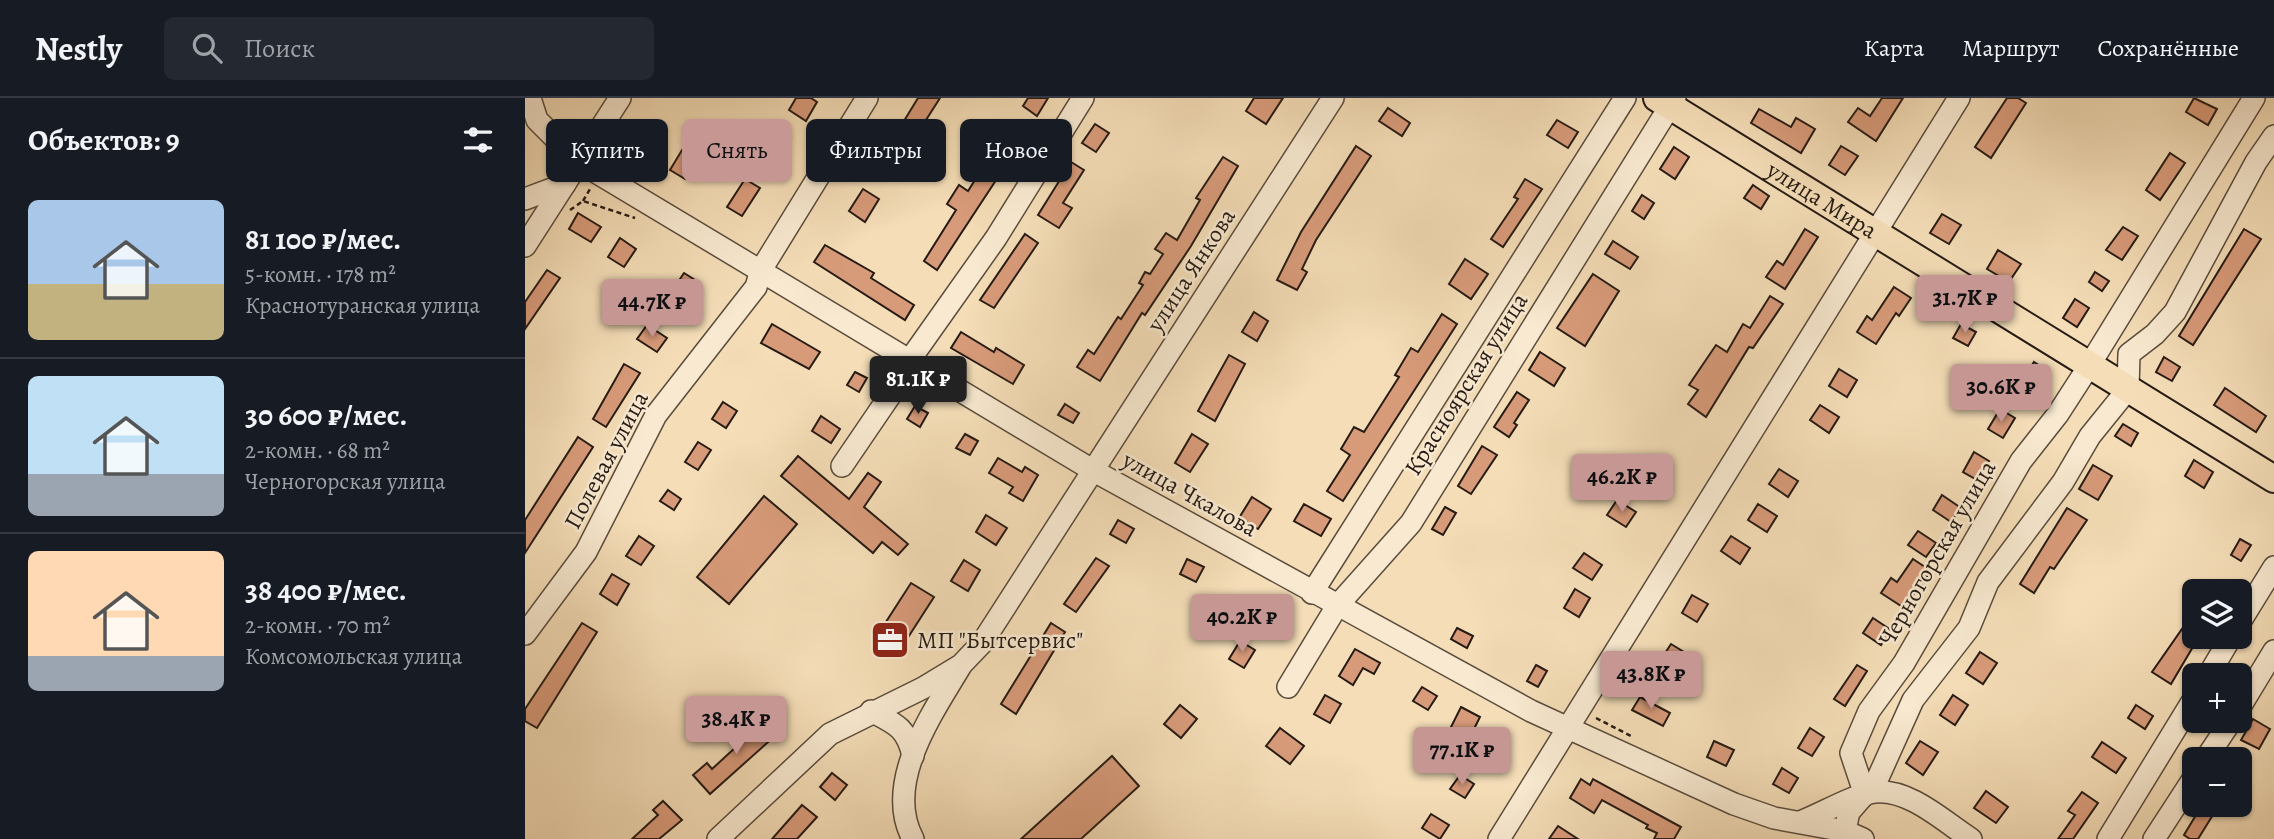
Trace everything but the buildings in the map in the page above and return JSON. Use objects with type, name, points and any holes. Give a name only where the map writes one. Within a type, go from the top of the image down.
[{"type":"main road","name":"улица Мира","points":[[1667,101],[1874,234],[2274,478]]},
{"type":"street","name":"улица Чкалова","points":[[530,98],[537,120],[546,129]]},
{"type":"street","points":[[607,119],[620,98]]},
{"type":"street","name":"Полевая улица","points":[[525,634],[586,552],[656,415],[756,287],[761,270],[867,98]]},
{"type":"street","points":[[842,466],[904,375],[909,361],[996,238],[1083,98]]},
{"type":"street","name":"улица Янкова","points":[[961,664],[982,643],[1333,98]]},
{"type":"street","name":"Красноярская улица","points":[[1312,593],[1625,98]]},
{"type":"street","points":[[1499,839],[1576,719],[1959,98]]},
{"type":"street","name":"Черногорская улица","points":[[1865,795],[1851,753],[1869,712],[1904,663],[2021,461],[2058,414],[2089,366],[2254,98]]},
{"type":"street","name":"Красноярская улица","points":[[1288,687],[1337,606],[1411,523],[1667,101]]},
{"type":"street","points":[[1851,836],[1849,812],[1877,780],[1913,700],[1969,628],[1988,583],[2063,482],[2090,436],[2128,388],[2129,354],[2155,334],[2175,313],[2274,136]]},
{"type":"street","name":"улица Чкалова","points":[[613,182],[1094,471],[1531,711],[1576,719],[1734,804],[1774,818],[1851,836]]},
{"type":"street","points":[[525,199],[565,184]]},
{"type":"street","points":[[525,246],[565,184]]},
{"type":"street","points":[[2252,603],[2274,567]]},
{"type":"street","points":[[2252,687],[2274,651]]},
{"type":"street","points":[[1904,663],[1913,700]]},
{"type":"street","points":[[718,839],[830,734],[871,711],[923,688],[961,664]]},
{"type":"street","points":[[913,839],[904,819],[903,798],[913,756],[961,664]]},
{"type":"street","points":[[871,711],[899,726],[909,738],[913,756]]},
{"type":"street","points":[[2108,839],[2182,718]]},
{"type":"street","points":[[1800,822],[1865,795],[1893,793],[1914,801],[1949,833],[1971,839]]},
{"type":"street","points":[[2154,839],[2182,796]]},
{"type":"path","points":[[1576,719],[1641,742]]},
{"type":"place","name":"МП \"Бытсервис\"","points":[[890,640]]}]
